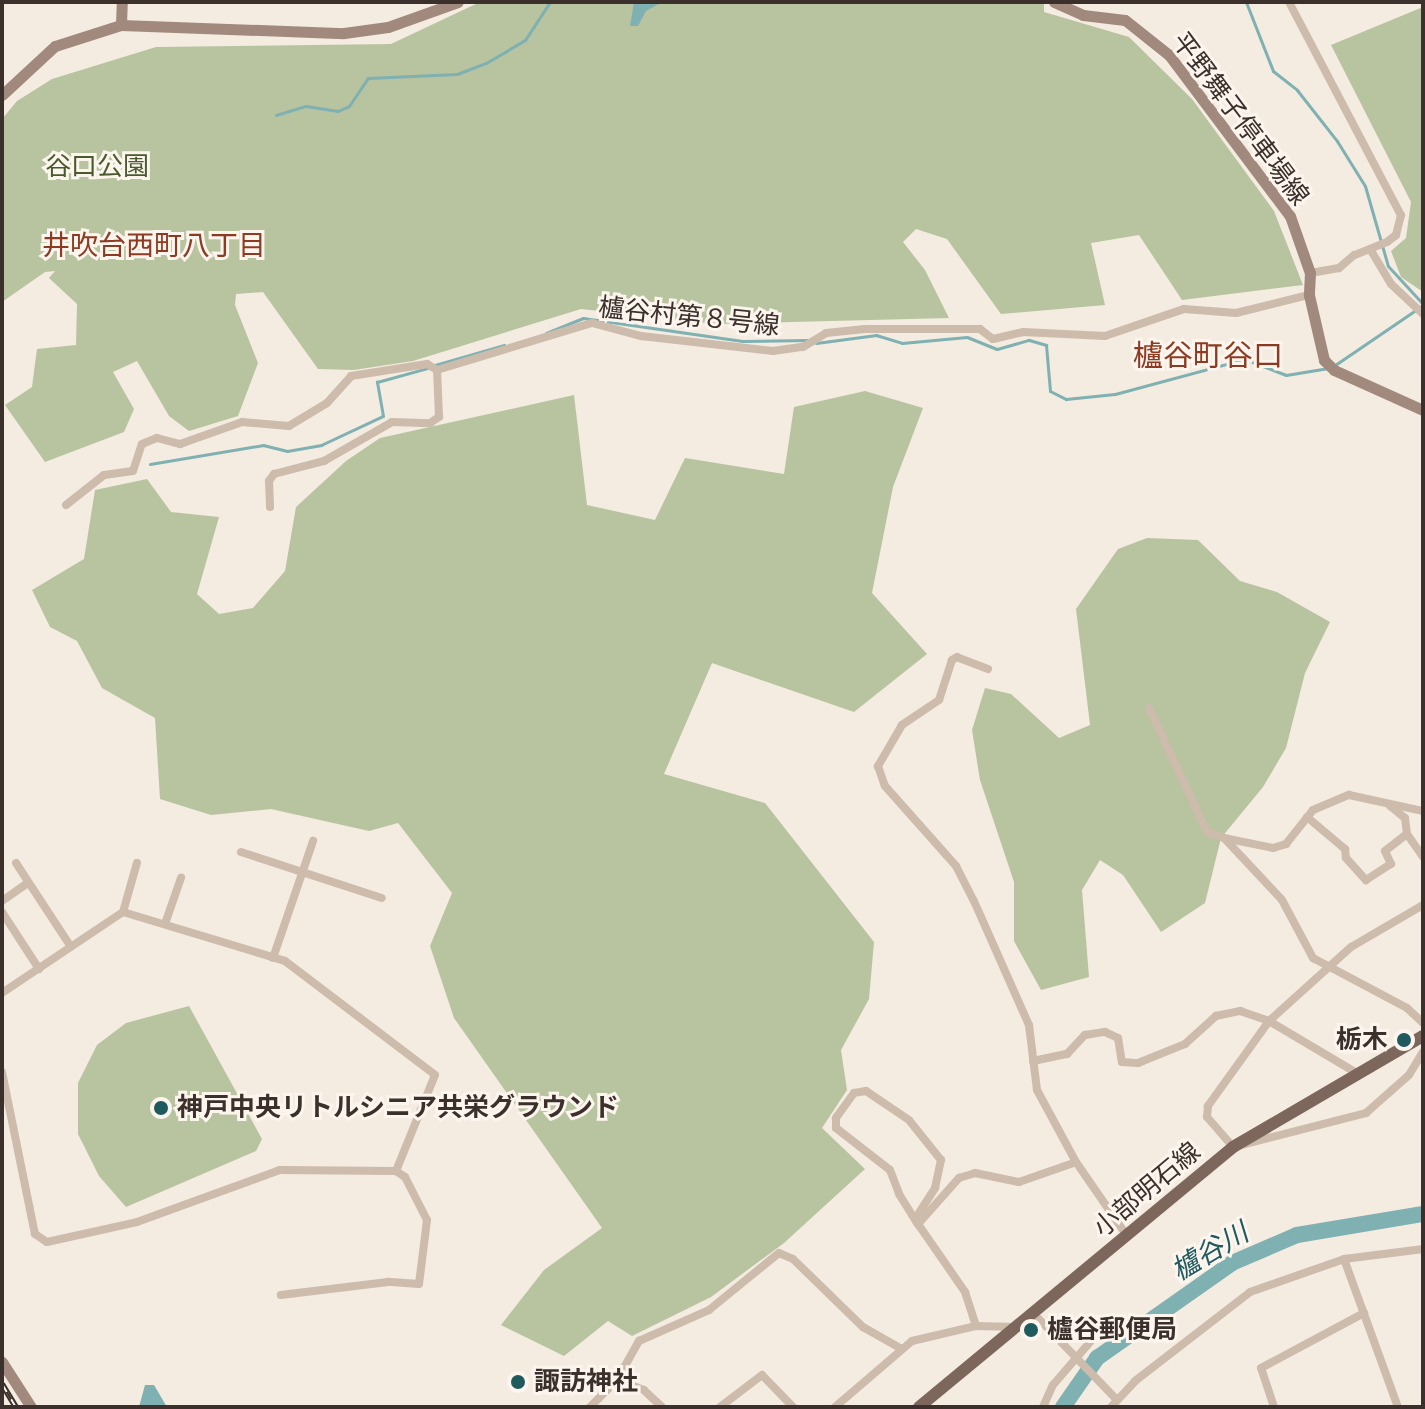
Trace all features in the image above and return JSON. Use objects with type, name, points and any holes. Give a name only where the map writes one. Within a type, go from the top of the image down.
[{"type":"main road","points":[[121,25],[122,2]]},
{"type":"main road","points":[[2,95],[55,46],[121,25],[344,33],[388,27],[458,2]]},
{"type":"main road","name":"平野舞子停車場線","points":[[1054,2],[1083,15],[1125,20],[1169,55],[1290,216],[1310,273],[1309,295],[1331,368],[1423,410]]},
{"type":"main road","name":"小部明石線","points":[[919,1407],[1233,1147],[1355,1072],[1423,1036]]},
{"type":"main road","points":[[2,1362],[31,1407]]},
{"type":"street","points":[[1289,2],[1339,103],[1393,194],[1401,225],[1377,246],[1339,268],[1310,273]]},
{"type":"street","points":[[1377,246],[1391,284],[1423,314]]},
{"type":"street","name":"櫨谷村第８号線","points":[[66,505],[104,475],[133,471],[142,444],[157,438],[180,444],[242,422],[289,426],[327,403],[351,376],[433,368],[592,323],[641,336],[773,351],[812,342],[826,333],[865,329],[980,329],[993,339],[1023,332],[1105,336],[1184,309],[1236,313],[1309,295]]},
{"type":"street","points":[[270,507],[269,481],[274,474],[324,461],[392,422],[430,423],[439,417],[433,368]]},
{"type":"street","points":[[988,669],[957,657],[952,660],[939,700],[902,725],[878,766],[885,786],[922,826],[922,833],[956,866],[1029,1025],[1033,1061],[1048,1119],[1127,1236]]},
{"type":"street","points":[[1149,708],[1207,832],[1273,848],[1286,844],[1307,817],[1349,795],[1423,811]]},
{"type":"street","points":[[1385,801],[1405,818],[1407,834],[1423,857]]},
{"type":"street","points":[[1307,817],[1345,849],[1363,878],[1391,864],[1385,851],[1407,834]]},
{"type":"street","points":[[1224,838],[1282,900],[1295,930],[1326,967],[1407,1008],[1423,1023]]},
{"type":"street","points":[[273,958],[313,841]]},
{"type":"street","points":[[241,852],[382,898]]},
{"type":"street","points":[[16,863],[71,947]]},
{"type":"street","points":[[3,990],[123,912],[137,863]]},
{"type":"street","points":[[166,921],[181,878]]},
{"type":"street","points":[[2,901],[28,883]]},
{"type":"street","points":[[1423,905],[1326,967],[1269,1021],[1208,1106],[1207,1117],[1233,1147],[1366,1113],[1409,1075],[1423,1052]]},
{"type":"street","points":[[2,912],[39,969]]},
{"type":"street","points":[[123,912],[166,921],[273,958],[435,1075],[396,1171]]},
{"type":"street","points":[[1033,1061],[1067,1054],[1085,1035],[1105,1032],[1118,1038],[1122,1062],[1138,1063],[1185,1044],[1216,1016],[1240,1011],[1269,1021],[1355,1072]]},
{"type":"street","points":[[2,1072],[35,1234],[47,1242],[137,1222],[280,1170],[396,1171]]},
{"type":"street","points":[[916,1221],[935,1188],[941,1160],[909,1120],[866,1091],[854,1093],[836,1118],[836,1128],[890,1170],[916,1221],[965,1292],[976,1326]]},
{"type":"street","points":[[916,1221],[959,1178],[975,1173],[1019,1182],[1076,1162]]},
{"type":"street","points":[[281,1295],[388,1282],[419,1284],[427,1220],[396,1171]]},
{"type":"street","points":[[1033,1313],[1114,1403],[1250,1292],[1344,1259],[1423,1249]]},
{"type":"street","points":[[590,1407],[617,1380],[639,1341],[718,1304],[779,1253],[793,1259],[863,1327],[900,1348]]},
{"type":"street","points":[[1344,1259],[1398,1407]]},
{"type":"street","points":[[1274,1407],[1261,1368],[1364,1313]]},
{"type":"street","points":[[835,1407],[900,1348],[935,1333],[976,1326],[1016,1327]]},
{"type":"street","points":[[1043,1407],[1075,1360],[1104,1326]]},
{"type":"street","points":[[720,1407],[762,1375],[793,1407]]},
{"type":"street","points":[[617,1380],[644,1390],[662,1407]]},
{"type":"green space","name":"谷口公園","points":[[480,2],[1044,2],[1044,12],[1129,37],[1192,99],[1274,211],[1303,285],[1182,300],[1139,235],[1091,243],[1105,305],[1001,314],[947,239],[916,229],[903,242],[925,270],[949,318],[716,324],[581,309],[413,361],[354,370],[318,369],[263,292],[236,294],[235,305],[258,363],[238,416],[189,431],[169,416],[137,361],[113,372],[134,409],[124,432],[45,462],[5,405],[32,387],[37,349],[76,345],[77,304],[49,278],[55,271],[45,272],[2,302],[2,119],[17,101],[52,79],[156,47],[391,44]]},
{"type":"green space","points":[[1423,7],[1423,292],[1401,277],[1391,251],[1406,238],[1411,202],[1331,45]]},
{"type":"green space","points":[[865,391],[923,408],[893,487],[872,593],[927,654],[854,712],[712,663],[664,774],[765,803],[874,942],[869,999],[841,1050],[847,1090],[822,1128],[865,1169],[784,1243],[711,1297],[632,1336],[608,1321],[564,1356],[501,1325],[544,1270],[602,1228],[454,1018],[430,946],[452,893],[398,823],[369,831],[271,809],[211,815],[160,799],[155,718],[102,688],[77,641],[50,627],[32,590],[84,559],[95,490],[147,479],[171,512],[219,517],[197,594],[219,614],[253,608],[285,571],[296,507],[346,461],[380,438],[574,395],[587,505],[655,520],[685,458],[784,474],[794,407]]},
{"type":"green space","points":[[1147,538],[1198,540],[1240,581],[1277,592],[1330,622],[1305,673],[1286,748],[1263,787],[1221,838],[1205,903],[1161,932],[1123,875],[1100,860],[1082,890],[1089,977],[1041,990],[1014,941],[1014,882],[980,780],[972,730],[985,688],[1011,694],[1059,738],[1090,725],[1076,609],[1118,549]]},
{"type":"green space","name":"神戸中央リトルシニア共栄グラウンド","points":[[189,1006],[262,1139],[256,1151],[126,1207],[99,1176],[78,1134],[78,1083],[97,1045],[126,1023]]},
{"type":"water","points":[[634,2],[662,2],[646,11],[638,26],[630,26]]},
{"type":"water","points":[[145,1385],[154,1385],[167,1407],[139,1407]]},
{"type":"waterway","points":[[276,115],[306,106],[338,111],[349,106],[368,78],[457,74],[486,63],[525,40],[550,2]]},
{"type":"waterway","points":[[1246,2],[1273,71],[1297,90],[1337,141],[1365,186],[1388,266],[1423,304]]},
{"type":"waterway","points":[[1335,365],[1423,305]]},
{"type":"waterway","points":[[546,333],[583,318],[742,341],[809,340]]},
{"type":"waterway","points":[[816,343],[876,335],[902,343],[967,337],[997,349],[1029,340],[1046,345],[1050,391],[1066,399],[1115,394],[1245,359],[1286,375],[1328,368]]},
{"type":"waterway","points":[[435,365],[504,345]]},
{"type":"waterway","points":[[150,464],[263,445],[287,451],[321,445],[383,416],[377,382],[428,368]]},
{"type":"waterway","name":"櫨谷川","points":[[1063,1407],[1097,1358],[1232,1263],[1297,1235],[1423,1214]]},
{"type":"railway","points":[[2,1384],[16,1407]]},
{"type":"place","name":"栃木","points":[[1404,1040]]},
{"type":"place","name":"神戸中央リトルシニア共栄グラウンド","points":[[161,1108]]},
{"type":"place","name":"櫨谷郵便局","points":[[1031,1330]]},
{"type":"place","name":"諏訪神社","points":[[518,1382]]},
{"type":"district","name":"井吹台西町八丁目","points":[[154,246]]},
{"type":"district","name":"櫨谷町谷口","points":[[1208,356]]}]
